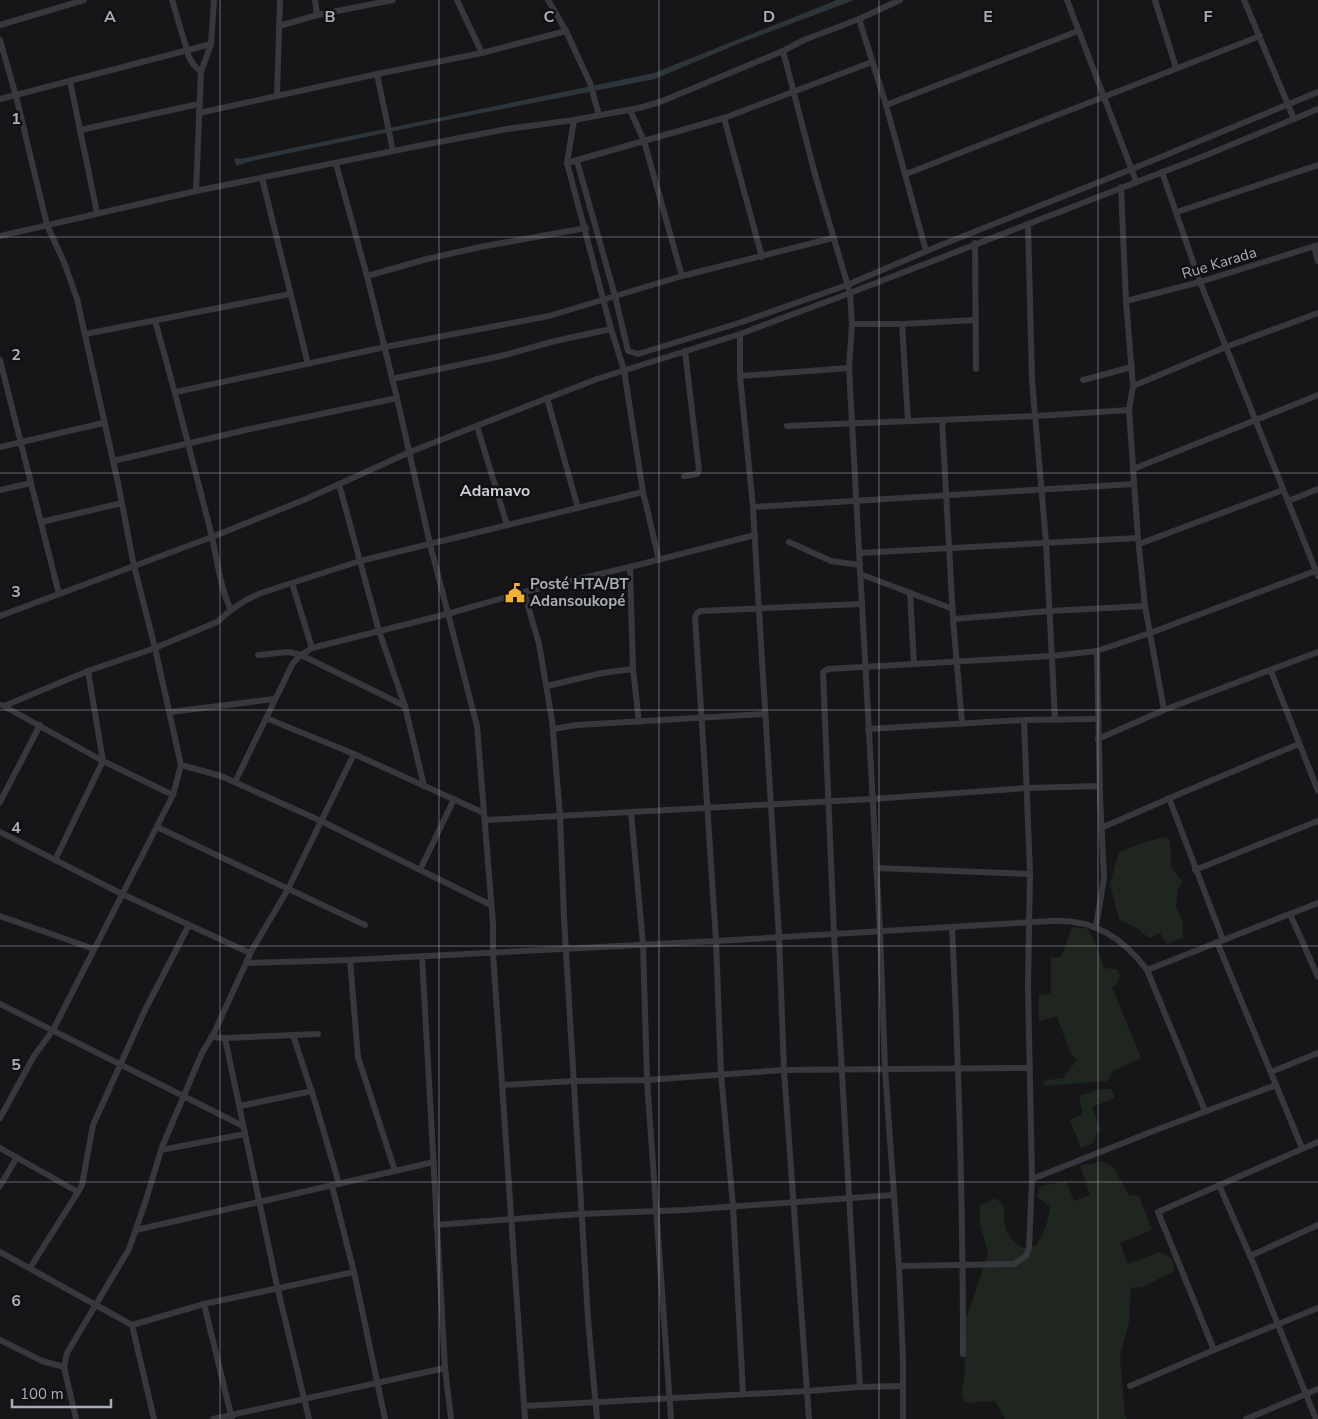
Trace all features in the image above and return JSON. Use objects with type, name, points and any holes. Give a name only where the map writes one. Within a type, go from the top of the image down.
[{"type":"street","points":[[0,25],[84,0]]},
{"type":"street","points":[[172,0],[186,50],[193,64],[201,72]]},
{"type":"street","points":[[196,191],[201,72],[211,44],[214,0]]},
{"type":"street","points":[[276,96],[280,0]]},
{"type":"street","points":[[315,0],[317,15]]},
{"type":"street","points":[[279,26],[317,15],[393,0]]},
{"type":"street","points":[[456,0],[482,54]]},
{"type":"street","points":[[548,0],[566,31],[590,83],[598,115]]},
{"type":"street","points":[[0,236],[196,191],[393,151],[508,129],[630,110],[660,102],[900,0]]},
{"type":"street","points":[[1067,0],[1136,182]]},
{"type":"street","points":[[1155,0],[1176,68]]},
{"type":"street","points":[[1244,0],[1291,112]]},
{"type":"street","points":[[859,19],[906,174],[926,251]]},
{"type":"street","points":[[199,113],[377,74],[482,54],[566,31]]},
{"type":"street","points":[[886,105],[1078,31]]},
{"type":"street","points":[[906,174],[1260,36]]},
{"type":"street","points":[[0,40],[16,96],[47,225],[72,281],[113,461],[134,566],[155,648],[181,765],[173,795],[53,1030],[3,1105],[0,1118]]},
{"type":"street","points":[[0,99],[211,44]]},
{"type":"street","points":[[783,51],[833,238],[850,293],[852,324],[849,368],[880,932],[885,1069],[899,1266],[903,1359],[902,1419]]},
{"type":"street","points":[[567,164],[724,118],[872,62]]},
{"type":"street","points":[[377,74],[393,151]]},
{"type":"street","points":[[70,82],[97,213]]},
{"type":"street","points":[[0,616],[212,537],[410,452],[547,398],[624,370],[740,334],[1162,172],[1291,112],[1318,92]]},
{"type":"street","points":[[80,130],[199,104]]},
{"type":"street","points":[[577,161],[615,296],[628,351],[638,354],[742,322],[847,285],[926,251],[1132,169],[1291,112],[1318,109]]},
{"type":"street","points":[[630,110],[644,141],[682,276]]},
{"type":"street","points":[[724,118],[762,257]]},
{"type":"street","points":[[574,120],[567,164],[624,370],[643,492],[659,560]]},
{"type":"street","points":[[336,164],[385,347],[430,544],[477,726],[491,905],[525,1419]]},
{"type":"street","points":[[1176,212],[1318,165]]},
{"type":"street","points":[[860,1386],[834,934],[823,672],[828,669],[865,666],[1052,656],[1097,651],[1317,573],[1200,282],[1162,172]]},
{"type":"street","points":[[262,178],[308,364]]},
{"type":"street","points":[[1121,187],[1126,302],[1132,367],[1129,410],[1138,541],[1145,606],[1164,710]]},
{"type":"street","points":[[1028,224],[1032,380],[1046,542],[1055,719]]},
{"type":"street","points":[[367,276],[427,259],[480,247],[586,228]]},
{"type":"street","points":[[176,392],[385,347],[549,316],[682,276],[833,238]]},
{"type":"street","points":[[975,244],[976,369]]},
{"type":"street","points":[[1316,245],[1318,262]]},
{"type":"street","name":"Rue Karada","points":[[1126,302],[1200,282],[1316,245]]},
{"type":"street","points":[[85,334],[290,294]]},
{"type":"street","points":[[1132,386],[1226,347],[1318,313]]},
{"type":"street","points":[[852,324],[902,324],[975,320]]},
{"type":"street","points":[[155,321],[176,392],[212,537],[225,599],[231,610]]},
{"type":"street","points":[[902,324],[908,421]]},
{"type":"street","points":[[392,379],[501,356],[611,328]]},
{"type":"street","points":[[740,334],[740,376],[755,535],[779,937],[784,1070],[795,1201],[809,1419]]},
{"type":"street","points":[[684,476],[697,474],[699,470],[685,351]]},
{"type":"street","points":[[0,360],[58,594]]},
{"type":"street","points":[[1083,380],[1132,367]]},
{"type":"street","points":[[740,376],[849,368]]},
{"type":"street","points":[[1133,469],[1318,395]]},
{"type":"street","points":[[113,461],[250,429],[397,398]]},
{"type":"street","points":[[547,398],[578,508]]},
{"type":"street","points":[[787,426],[1036,416],[1129,410]]},
{"type":"street","points":[[942,420],[953,619],[962,723]]},
{"type":"street","points":[[0,447],[104,423]]},
{"type":"street","points":[[476,426],[508,525]]},
{"type":"street","points":[[0,490],[31,483]]},
{"type":"street","points":[[339,484],[379,630],[405,706],[424,786]]},
{"type":"street","points":[[753,507],[1134,484]]},
{"type":"street","points":[[1288,501],[1318,489]]},
{"type":"street","points":[[859,553],[1046,542],[1138,541],[1283,490]]},
{"type":"street","points":[[2,705],[88,671],[155,648],[217,622],[246,600],[292,583],[360,561],[643,492]]},
{"type":"street","points":[[40,522],[122,503]]},
{"type":"street","points":[[234,782],[293,664],[301,655],[312,648],[447,614],[524,592],[755,535]]},
{"type":"street","points":[[789,542],[826,560],[860,565]]},
{"type":"street","points":[[630,567],[633,669],[639,722]]},
{"type":"street","points":[[860,574],[953,609]]},
{"type":"street","points":[[292,583],[312,648]]},
{"type":"street","points":[[524,592],[539,644],[553,728],[560,816],[582,1214],[594,1402],[597,1419]]},
{"type":"street","points":[[910,593],[914,664]]},
{"type":"street","points":[[743,1393],[733,1206],[721,1074],[716,941],[695,614],[700,612],[759,608],[861,604]]},
{"type":"street","points":[[953,619],[1145,606]]},
{"type":"street","points":[[1096,926],[1104,878],[1097,719],[1097,651]]},
{"type":"street","points":[[258,655],[289,652],[301,655],[405,706]]},
{"type":"street","points":[[1098,739],[1164,710],[1318,652]]},
{"type":"street","points":[[547,686],[602,673],[633,669]]},
{"type":"street","points":[[55,860],[103,761],[88,671]]},
{"type":"street","points":[[1271,671],[1318,791]]},
{"type":"street","points":[[170,712],[276,699]]},
{"type":"street","points":[[2,705],[103,761],[173,795]]},
{"type":"street","points":[[553,728],[765,714]]},
{"type":"street","points":[[266,718],[354,754],[454,799],[484,817],[560,816],[872,799],[1027,788],[1100,786]]},
{"type":"street","points":[[868,729],[1024,720],[1097,719]]},
{"type":"street","points":[[899,1266],[1014,1264],[1026,1256],[1029,1248],[1032,1179],[1028,984],[1030,874],[1024,720]]},
{"type":"street","points":[[0,802],[40,725]]},
{"type":"street","points":[[1101,828],[1299,744]]},
{"type":"street","points":[[76,1419],[64,1367],[67,1353],[129,1249],[161,1150],[202,1053],[250,953],[288,889],[354,754]]},
{"type":"street","points":[[181,765],[221,776],[321,821],[491,905]]},
{"type":"street","points":[[1168,798],[1220,941],[1302,1148]]},
{"type":"street","points":[[420,870],[454,799]]},
{"type":"street","points":[[631,812],[643,944],[647,1080],[672,1419]]},
{"type":"street","points":[[1195,870],[1318,821]]},
{"type":"street","points":[[157,827],[366,926]]},
{"type":"street","points":[[0,832],[122,894],[250,953]]},
{"type":"street","points":[[876,868],[1030,874]]},
{"type":"street","points":[[1147,970],[1318,903]]},
{"type":"street","points":[[1290,914],[1318,977]]},
{"type":"street","points":[[0,916],[94,949]]},
{"type":"street","points":[[246,963],[493,953],[1071,921],[1096,926],[1130,950],[1147,970],[1205,1111]]},
{"type":"street","points":[[30,1268],[82,1185],[93,1125],[145,1010],[189,924]]},
{"type":"street","points":[[952,927],[958,1068],[963,1354]]},
{"type":"street","points":[[422,956],[436,1225],[445,1368],[451,1419]]},
{"type":"street","points":[[350,960],[358,1057],[394,1171]]},
{"type":"street","points":[[0,1004],[243,1126]]},
{"type":"street","points":[[211,1037],[318,1034]]},
{"type":"street","points":[[292,1035],[312,1091],[339,1184]]},
{"type":"street","points":[[225,1038],[278,1288],[309,1419]]},
{"type":"street","points":[[1271,1072],[1318,1053]]},
{"type":"street","points":[[502,1085],[647,1080],[784,1070],[1029,1068]]},
{"type":"street","points":[[1032,1179],[1276,1085]]},
{"type":"street","points":[[240,1106],[312,1091]]},
{"type":"street","points":[[161,1150],[245,1134]]},
{"type":"street","points":[[1214,1350],[1158,1212],[1318,1142]]},
{"type":"street","points":[[0,1148],[78,1192]]},
{"type":"street","points":[[0,1186],[17,1157]]},
{"type":"street","points":[[136,1230],[434,1162]]},
{"type":"street","points":[[1218,1185],[1250,1256],[1316,1419]]},
{"type":"street","points":[[332,1186],[354,1272],[384,1419]]},
{"type":"street","points":[[436,1225],[582,1214],[893,1196]]},
{"type":"street","points":[[1250,1256],[1318,1225]]},
{"type":"street","points":[[0,1252],[132,1325],[204,1304],[354,1272]]},
{"type":"street","points":[[204,1304],[232,1417]]},
{"type":"street","points":[[1130,1386],[1318,1308]]},
{"type":"street","points":[[132,1325],[154,1419]]},
{"type":"street","points":[[0,1340],[42,1361],[64,1367]]},
{"type":"street","points":[[212,1419],[232,1417],[445,1368]]},
{"type":"street","points":[[524,1406],[808,1391],[860,1386],[902,1386]]},
{"type":"street","points":[[1246,1419],[1318,1389]]},
{"type":"shaded area","points":[[837,0],[854,0],[740,43],[655,79],[447,120],[236,166],[234,159],[654,73]]},
{"type":"shaded area","points":[[1164,837],[1169,839],[1171,867],[1183,882],[1178,889],[1176,906],[1183,923],[1183,938],[1167,944],[1160,933],[1149,938],[1138,929],[1119,919],[1110,884],[1119,852]]},
{"type":"shaded area","points":[[1072,927],[1087,928],[1095,942],[1104,968],[1117,969],[1120,976],[1117,984],[1112,987],[1141,1058],[1114,1070],[1107,1081],[1045,1086],[1042,1081],[1063,1078],[1077,1060],[1070,1053],[1057,1016],[1039,1021],[1039,995],[1051,993],[1051,957],[1061,957]]},
{"type":"shaded area","points":[[1099,1089],[1111,1089],[1115,1098],[1092,1107],[1101,1130],[1097,1133],[1093,1143],[1081,1148],[1070,1120],[1083,1114],[1079,1096]]},
{"type":"shaded area","points":[[1102,1161],[1113,1167],[1129,1195],[1139,1196],[1152,1230],[1120,1243],[1128,1264],[1160,1252],[1172,1259],[1175,1271],[1142,1287],[1131,1288],[1129,1322],[1120,1357],[1125,1416],[1127,1419],[1005,1419],[995,1401],[965,1403],[962,1394],[965,1370],[964,1325],[988,1253],[980,1224],[980,1206],[995,1198],[1004,1205],[1006,1230],[1011,1239],[1022,1248],[1036,1246],[1045,1228],[1050,1207],[1037,1197],[1039,1187],[1066,1181],[1074,1201],[1090,1195],[1080,1165]]},
{"type":"place","name":"Posté HTA/BT Adansoukopé","points":[[515,593]]},
{"type":"district","name":"Adamavo","points":[[495,491]]}]
